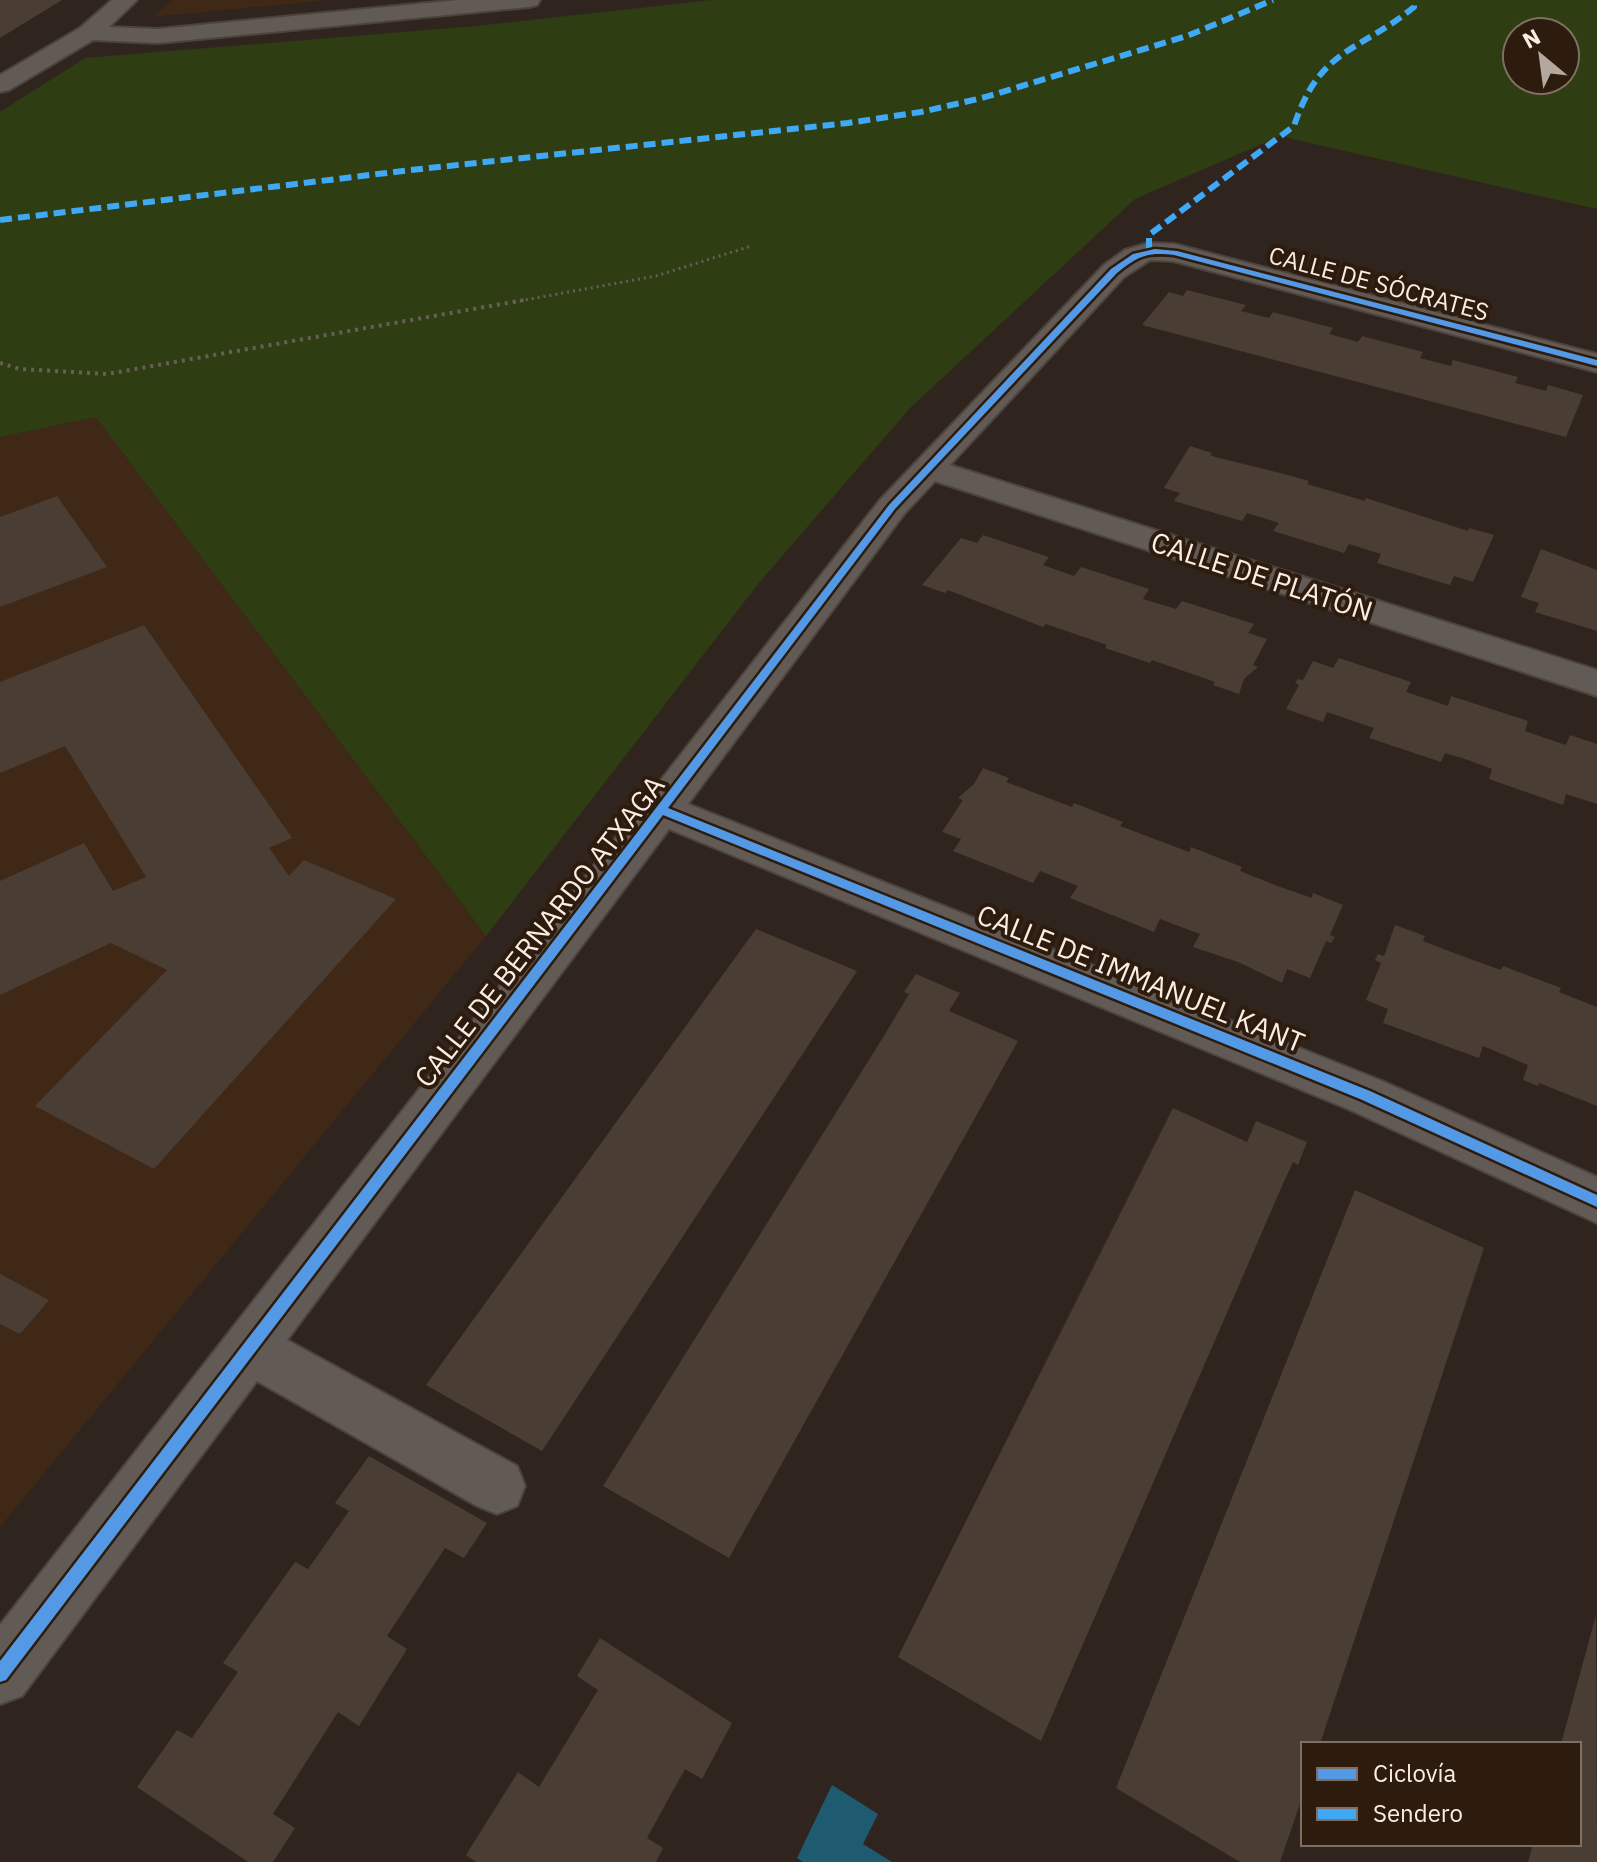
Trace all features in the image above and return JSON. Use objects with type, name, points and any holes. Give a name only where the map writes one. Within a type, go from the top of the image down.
[{"type":"street","points":[[0,85],[88,33],[126,0]]},
{"type":"street","points":[[88,33],[158,36],[529,0]]},
{"type":"street","name":"CALLE DE SÓCRATES","points":[[1149,250],[1174,253],[1597,363]]},
{"type":"street","name":"CALLE DE BERNARDO ATXAGA","points":[[0,1674],[892,507],[1114,271],[1134,255],[1149,250]]},
{"type":"street","name":"CALLE DE PLATÓN","points":[[927,468],[1597,683]]},
{"type":"street","name":"CALLE DE IMMANUEL KANT","points":[[663,810],[1365,1095],[1597,1201]]},
{"type":"street","points":[[248,1347],[497,1486]]},
{"type":"path","points":[[0,363],[20,369],[107,374],[245,352],[656,276],[751,246]]},
{"type":"shaded area","points":[[174,0],[328,0],[152,17]]},
{"type":"shaded area","points":[[96,417],[486,936],[0,1527],[0,437]]},
{"type":"green space","points":[[712,0],[1597,0],[1597,209],[1280,136],[1135,199],[910,408],[758,584],[486,936],[96,417],[0,437],[0,112],[85,58],[476,26]]},
{"type":"water","points":[[832,1785],[878,1814],[863,1844],[892,1862],[803,1862],[797,1858]]},
{"type":"building","points":[[0,0],[62,0],[0,38]]},
{"type":"building","points":[[1187,290],[1246,305],[1241,311],[1269,318],[1273,312],[1333,328],[1329,334],[1358,342],[1362,336],[1423,352],[1420,358],[1451,366],[1453,360],[1518,377],[1515,383],[1546,391],[1548,385],[1583,395],[1566,437],[1142,325],[1169,292],[1183,296]]},
{"type":"building","points":[[1190,446],[1212,453],[1210,455],[1215,457],[1309,481],[1307,484],[1365,501],[1366,498],[1468,531],[1469,528],[1494,535],[1473,582],[1454,576],[1450,585],[1377,563],[1381,554],[1349,544],[1344,553],[1273,531],[1279,523],[1247,513],[1242,521],[1174,501],[1180,493],[1164,488]]},
{"type":"building","points":[[57,496],[107,567],[0,607],[0,517]]},
{"type":"building","points":[[983,535],[1049,557],[1043,565],[1074,576],[1081,567],[1149,589],[1143,599],[1176,609],[1182,601],[1254,624],[1248,633],[1267,639],[1253,665],[1258,667],[1244,679],[1239,694],[1213,685],[1215,682],[1152,660],[1150,663],[1046,624],[1043,627],[948,590],[945,593],[922,585],[961,538],[977,543]]},
{"type":"building","points":[[1541,549],[1597,570],[1597,631],[1535,612],[1539,603],[1521,597]]},
{"type":"building","points":[[144,625],[292,838],[269,848],[289,876],[304,860],[396,899],[154,1169],[35,1106],[167,970],[111,943],[0,995],[0,881],[84,843],[113,891],[146,877],[65,746],[0,773],[0,682]]},
{"type":"building","points":[[1339,658],[1411,682],[1406,692],[1448,706],[1451,696],[1528,721],[1525,731],[1566,745],[1570,735],[1597,744],[1597,804],[1566,794],[1563,805],[1489,779],[1492,769],[1468,760],[1445,753],[1441,762],[1369,738],[1374,728],[1327,712],[1323,722],[1286,709],[1299,685],[1295,683],[1298,679],[1303,680],[1313,661],[1333,668]]},
{"type":"building","points":[[983,768],[1009,778],[1006,782],[1072,807],[1074,803],[1123,822],[1120,826],[1189,852],[1191,847],[1242,867],[1240,871],[1275,885],[1312,898],[1313,893],[1343,905],[1330,935],[1335,937],[1331,943],[1326,941],[1310,978],[1287,969],[1282,983],[1238,962],[1193,947],[1200,934],[1160,919],[1154,932],[1070,898],[1078,886],[1040,871],[1033,883],[953,851],[961,839],[942,832],[963,800],[958,798],[974,784]]},
{"type":"building","points":[[1395,925],[1425,936],[1423,941],[1561,988],[1559,992],[1597,1007],[1597,1106],[1539,1083],[1538,1086],[1523,1080],[1528,1065],[1483,1046],[1479,1058],[1383,1023],[1388,1009],[1366,1000],[1381,963],[1375,960],[1378,954],[1384,956]]},
{"type":"building","points":[[756,929],[857,971],[542,1451],[426,1385]]},
{"type":"building","points":[[916,974],[960,993],[949,1011],[1018,1041],[729,1558],[603,1486],[882,1039],[909,994],[904,992]]},
{"type":"building","points":[[1173,1108],[1247,1142],[1256,1121],[1307,1142],[1298,1165],[1293,1162],[1282,1186],[1041,1741],[898,1657]]},
{"type":"building","points":[[1355,1190],[1484,1248],[1321,1742],[1301,1742],[1301,1801],[1280,1862],[1240,1862],[1116,1788]]},
{"type":"building","points":[[0,1274],[49,1300],[20,1334],[0,1324]]},
{"type":"building","points":[[369,1456],[487,1523],[464,1558],[445,1548],[387,1636],[407,1649],[359,1726],[338,1712],[273,1814],[295,1828],[273,1862],[248,1862],[137,1787],[177,1730],[192,1738],[238,1672],[223,1663],[295,1562],[308,1569],[349,1511],[335,1503]]},
{"type":"building","points":[[1596,1615],[1597,1862],[1528,1862],[1532,1846],[1581,1846],[1581,1742],[1562,1742]]},
{"type":"building","points":[[600,1638],[732,1723],[702,1779],[685,1769],[647,1838],[663,1848],[656,1862],[476,1862],[466,1855],[518,1772],[539,1787],[598,1690],[577,1676]]},
{"type":"marked path","points":[[0,220],[411,170],[848,123],[921,112],[982,98],[1187,36],[1273,0]]},
{"type":"marked path","points":[[1149,250],[1149,235],[1294,126],[1303,99],[1319,73],[1353,45],[1398,20],[1414,7],[1414,0]]},
{"type":"cycle path","points":[[0,1674],[892,507],[1114,271],[1142,253],[1174,253],[1597,363]]},
{"type":"cycle path","points":[[663,810],[1365,1095],[1597,1201]]}]
